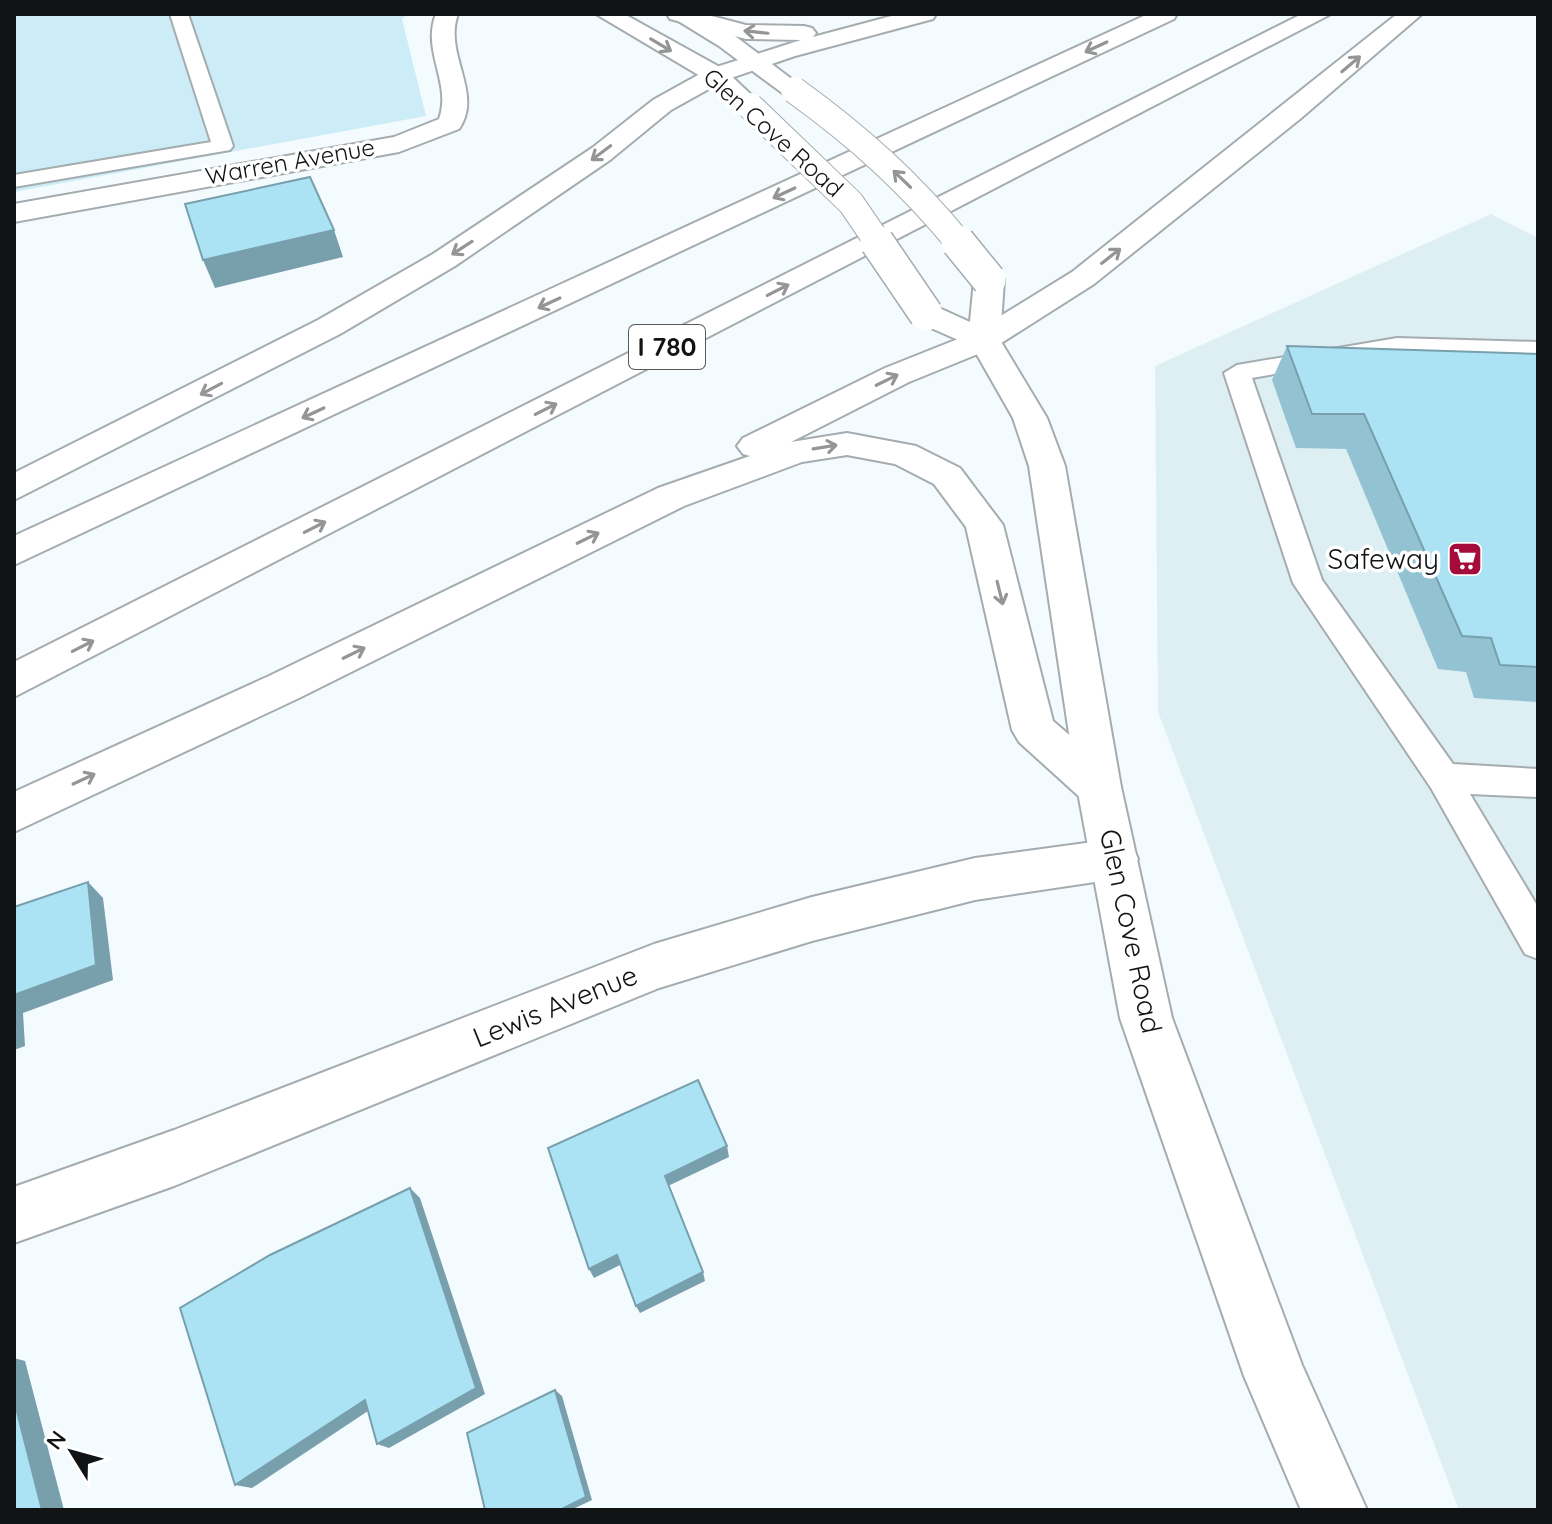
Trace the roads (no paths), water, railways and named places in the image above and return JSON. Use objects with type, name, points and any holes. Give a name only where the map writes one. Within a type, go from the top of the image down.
[{"type":"main road","name":"Warren Avenue","points":[[14,213],[335,152],[399,144],[450,124],[457,102],[443,58],[440,27],[447,14]]},
{"type":"main road","name":"Glen Cove Road","points":[[607,14],[716,75],[851,203],[926,314],[984,340]]},
{"type":"main road","name":"Glen Cove Road","points":[[678,14],[727,41],[860,138],[921,196],[989,280],[984,340],[1030,418],[1047,466],[1099,787],[1146,1018],[1275,1376],[1334,1510]]},
{"type":"main road","points":[[678,14],[746,32],[780,34],[832,31],[916,14]]},
{"type":"main road","points":[[14,488],[315,335],[444,260],[601,154],[662,105],[716,75],[754,61],[925,14]]},
{"type":"main road","points":[[14,552],[1166,14]]},
{"type":"main road","name":"I 780","points":[[14,681],[1320,14]]},
{"type":"main road","points":[[671,497],[720,463],[897,375],[984,340],[1083,278],[1291,114],[1411,14]]},
{"type":"main road","points":[[14,813],[284,687],[671,497],[796,452],[847,444],[904,454],[947,476],[984,525],[1034,730],[1099,787]]},
{"type":"main road","name":"Lewis Avenue","points":[[14,1215],[174,1158],[654,967],[812,919],[975,879],[1115,859]]},
{"type":"lane","points":[[14,181],[223,146],[179,14]]},
{"type":"lane","points":[[1538,349],[1397,345],[1237,373],[1308,583],[1443,778],[1538,942]]},
{"type":"lane","points":[[1443,778],[1538,783]]},
{"type":"place","name":"Safeway","points":[[1465,559]]}]
